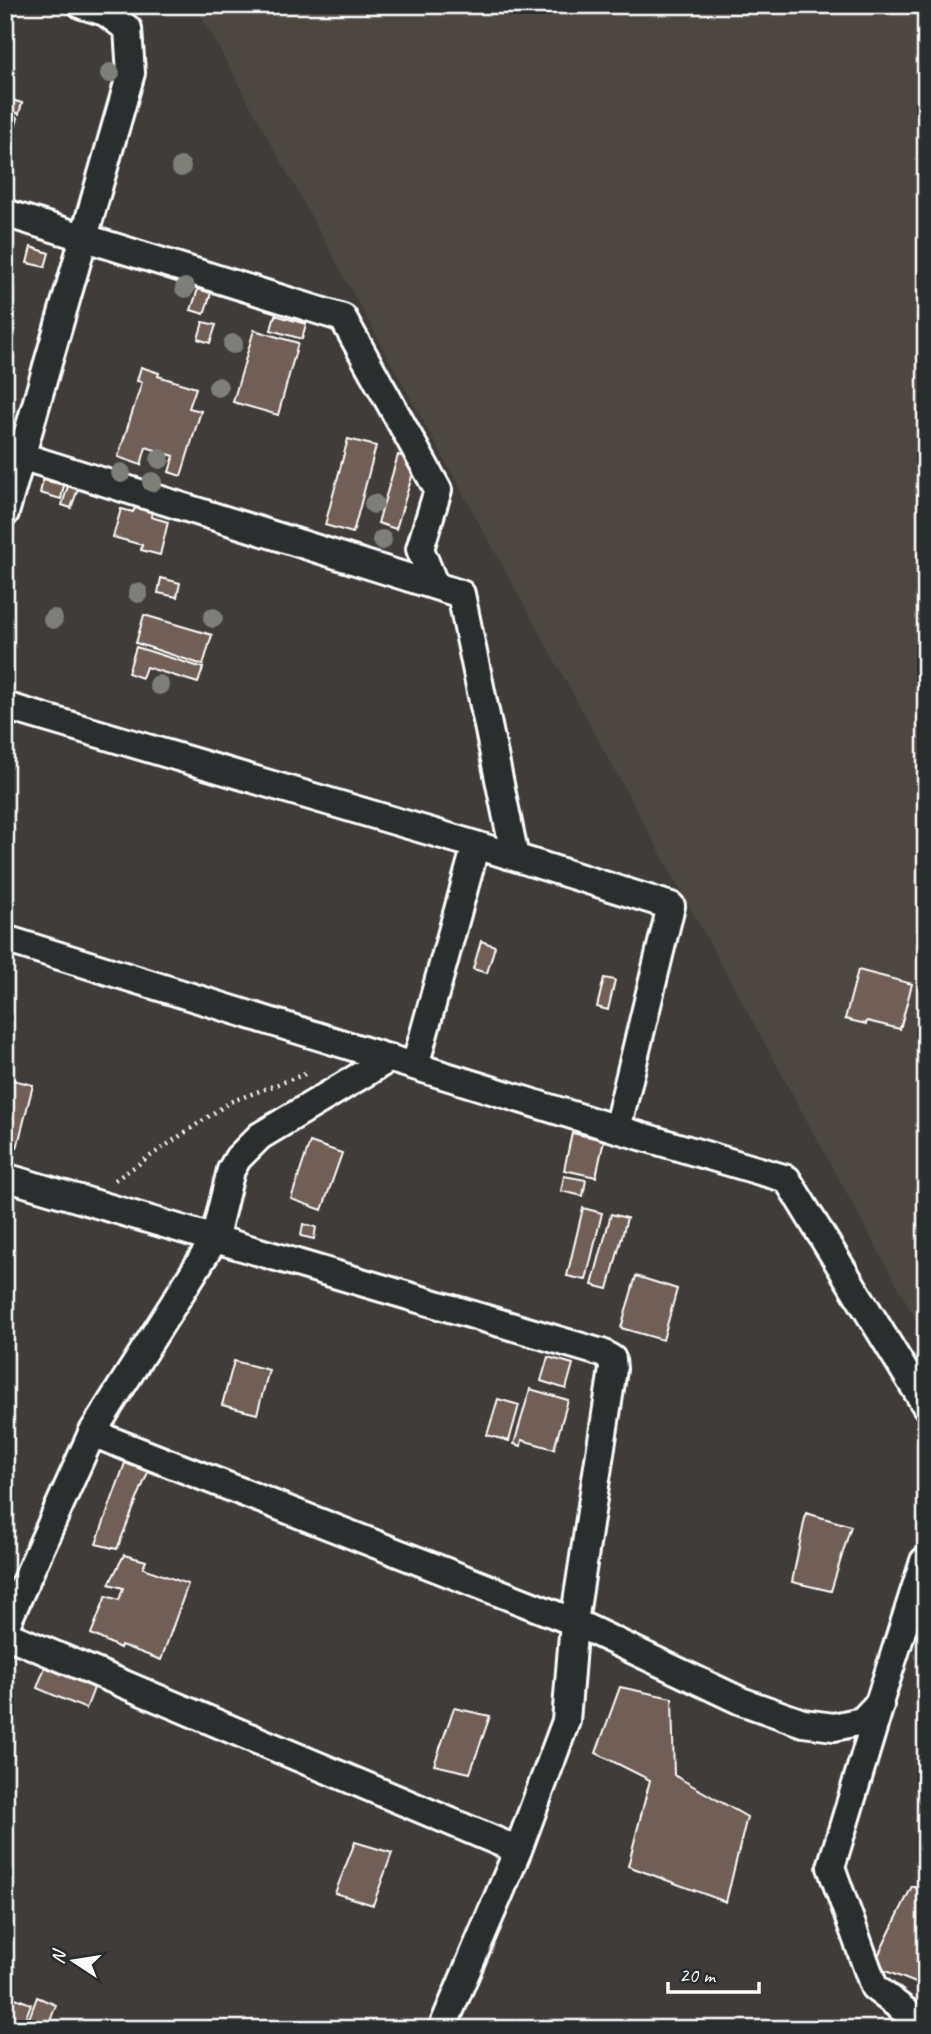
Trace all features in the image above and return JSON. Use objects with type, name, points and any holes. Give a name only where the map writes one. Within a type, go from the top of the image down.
[{"type":"street","points":[[5,513],[13,454],[83,237],[131,73],[128,29],[105,12],[82,5]]},
{"type":"street","points":[[5,214],[343,318],[438,490],[420,549],[435,586]]},
{"type":"street","points":[[13,454],[461,594],[515,857]]},
{"type":"street","points":[[5,706],[477,845],[671,906],[618,1129]]},
{"type":"street","points":[[415,1066],[477,845]]},
{"type":"street","points":[[5,939],[787,1179],[926,1406]]},
{"type":"street","points":[[5,1627],[92,1433],[214,1240],[231,1170],[238,1158],[260,1136],[390,1058]]},
{"type":"street","points":[[5,1177],[602,1353],[612,1359],[613,1369],[574,1622],[566,1721],[518,1850],[442,2029]]},
{"type":"street","points":[[92,1433],[574,1622],[741,1701],[803,1723],[834,1727],[862,1721],[879,1703],[925,1559]]},
{"type":"street","points":[[925,1559],[831,1867],[874,1987],[926,2027]]},
{"type":"street","points":[[5,1633],[518,1850]]},
{"type":"path","points":[[82,1200],[145,1161],[230,1102],[306,1073]]},
{"type":"shaded area","points":[[195,5],[926,5],[926,1338]]},
{"type":"building","points":[[5,98],[22,103],[19,114],[5,109]]},
{"type":"building","points":[[5,114],[18,118],[8,152],[5,151]]},
{"type":"building","points":[[31,247],[49,253],[45,267],[27,263]]},
{"type":"building","points":[[198,289],[211,293],[204,314],[191,310]]},
{"type":"building","points":[[275,315],[306,324],[302,339],[271,330]]},
{"type":"building","points":[[203,322],[216,325],[210,343],[198,339]]},
{"type":"building","points":[[254,330],[298,343],[278,415],[233,402]]},
{"type":"building","points":[[141,367],[159,373],[158,376],[196,388],[189,408],[201,411],[181,476],[169,472],[174,456],[146,447],[141,465],[118,457],[142,382],[137,381]]},
{"type":"building","points":[[348,439],[376,446],[353,533],[325,525]]},
{"type":"building","points":[[398,455],[417,460],[396,529],[378,523]]},
{"type":"building","points":[[43,480],[64,485],[61,499],[40,493]]},
{"type":"building","points":[[68,486],[78,489],[71,508],[62,505]]},
{"type":"building","points":[[135,508],[152,512],[151,517],[168,522],[160,555],[141,550],[142,545],[113,537],[121,509],[133,512]]},
{"type":"building","points":[[161,578],[180,583],[177,597],[158,593]]},
{"type":"building","points":[[144,615],[212,635],[203,665],[136,643]]},
{"type":"building","points":[[136,647],[203,668],[198,683],[146,667],[142,678],[128,673]]},
{"type":"building","points":[[5,814],[11,815],[5,835]]},
{"type":"building","points":[[481,941],[495,946],[487,973],[473,969]]},
{"type":"building","points":[[858,970],[912,984],[900,1029],[845,1019]]},
{"type":"building","points":[[604,978],[615,980],[608,1010],[597,1007]]},
{"type":"building","points":[[5,1078],[33,1085],[17,1148],[5,1145]]},
{"type":"building","points":[[572,1133],[604,1140],[596,1177],[564,1170]]},
{"type":"building","points":[[310,1142],[342,1153],[322,1210],[291,1199]]},
{"type":"building","points":[[564,1176],[586,1180],[583,1196],[561,1191]]},
{"type":"building","points":[[583,1208],[602,1213],[586,1280],[567,1276]]},
{"type":"building","points":[[611,1214],[627,1218],[608,1289],[592,1285]]},
{"type":"building","points":[[303,1224],[316,1227],[314,1239],[301,1236]]},
{"type":"building","points":[[636,1276],[677,1289],[663,1340],[621,1328]]},
{"type":"building","points":[[548,1357],[573,1364],[566,1389],[541,1381]]},
{"type":"building","points":[[234,1361],[269,1370],[257,1414],[222,1405]]},
{"type":"building","points":[[530,1389],[568,1400],[554,1449],[522,1440],[521,1446],[514,1444]]},
{"type":"building","points":[[498,1399],[519,1405],[509,1441],[487,1435]]},
{"type":"building","points":[[125,1463],[148,1472],[117,1549],[96,1544]]},
{"type":"building","points":[[806,1513],[851,1526],[831,1591],[792,1582]]},
{"type":"building","points":[[124,1555],[146,1561],[143,1568],[188,1584],[161,1660],[121,1645],[120,1648],[91,1634],[106,1596],[119,1600],[123,1588],[109,1584]]},
{"type":"building","points":[[45,1667],[94,1688],[86,1709],[37,1688]]},
{"type":"building","points":[[620,1687],[672,1698],[674,1775],[747,1817],[726,1902],[628,1866],[650,1780],[596,1753]]},
{"type":"building","points":[[454,1708],[490,1716],[470,1773],[434,1765]]},
{"type":"building","points":[[355,1842],[392,1853],[373,1905],[335,1893]]},
{"type":"building","points":[[912,1886],[926,1892],[926,1987],[873,1966]]},
{"type":"building","points":[[5,1994],[31,2004],[22,2027],[5,2021]]},
{"type":"building","points":[[37,1997],[56,2005],[47,2029],[25,2029]]},
{"type":"building","points":[[85,2021],[106,2029],[82,2029]]}]
